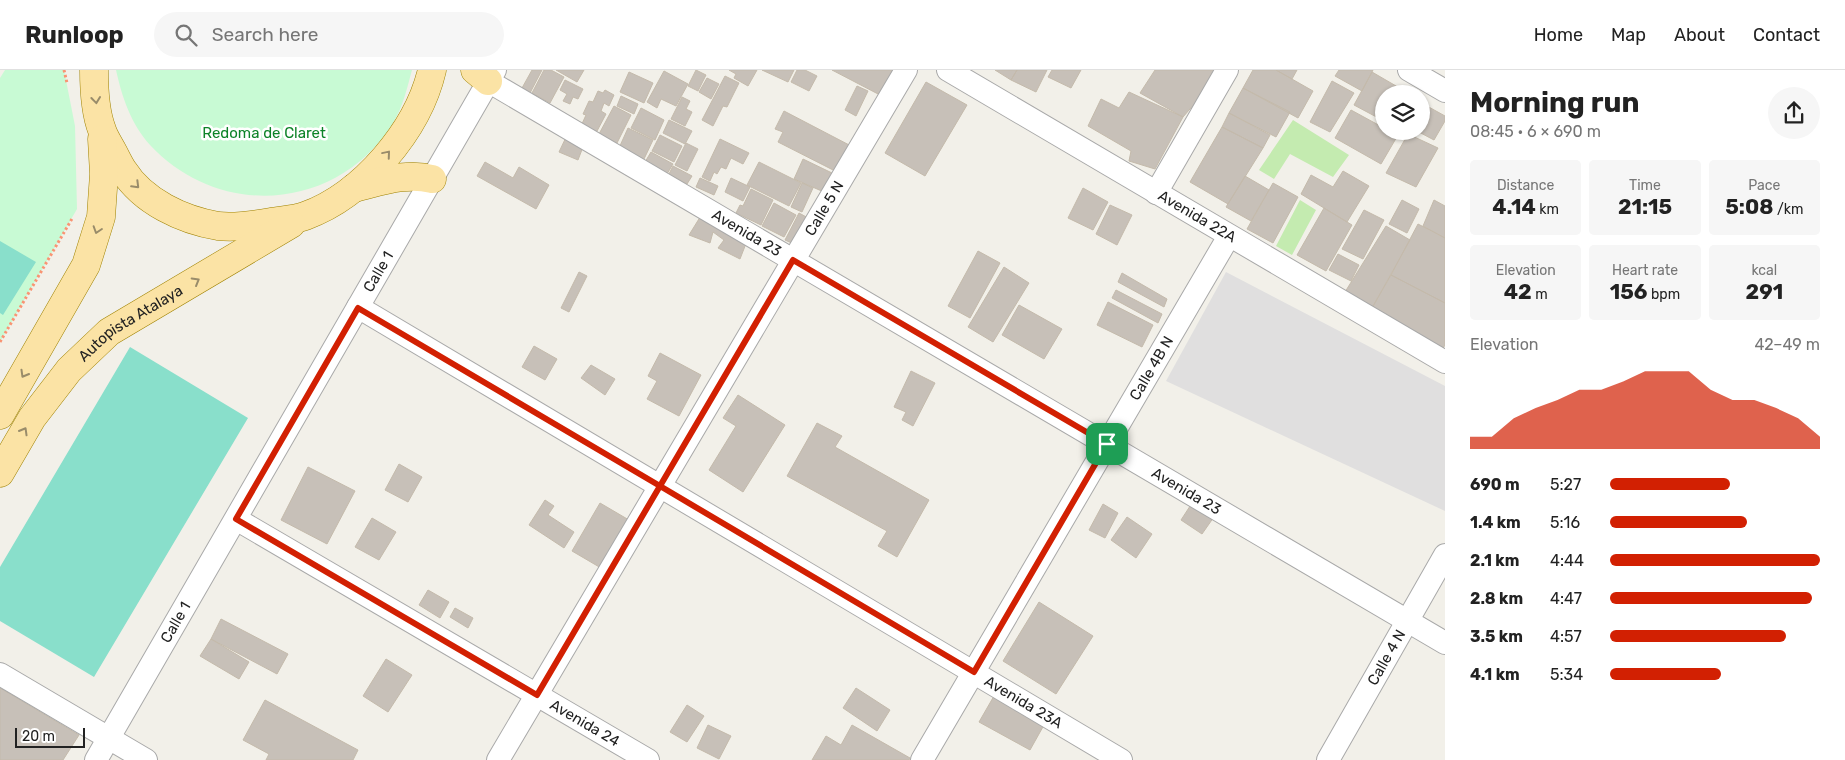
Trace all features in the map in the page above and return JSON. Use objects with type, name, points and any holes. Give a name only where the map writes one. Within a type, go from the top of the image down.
[{"type":"main road","points":[[0,415],[86,265],[101,217],[104,174],[94,70]]},
{"type":"main road","points":[[101,130],[124,172],[137,187],[157,204],[185,217],[220,226],[247,226],[304,216],[353,189],[375,169],[397,143],[416,113],[429,84],[432,70]]},
{"type":"main road","points":[[353,189],[406,176],[432,179]]},
{"type":"main road","name":"Autopista Atalaya","points":[[0,473],[32,418],[69,370],[109,332],[304,216]]},
{"type":"street","name":"Calle 5 N","points":[[498,760],[906,70]]},
{"type":"street","name":"Avenida 22A","points":[[948,70],[1445,362]]},
{"type":"street","points":[[1156,193],[1227,70]]},
{"type":"street","points":[[1410,70],[1445,91]]},
{"type":"street","name":"Avenida 23","points":[[486,74],[793,260],[1445,643]]},
{"type":"street","name":"Calle 1","points":[[96,760],[432,179],[486,74]]},
{"type":"street","name":"Calle 4B N","points":[[922,760],[1229,236]]},
{"type":"street","name":"Avenida 23A","points":[[358,308],[1121,760]]},
{"type":"street","name":"Avenida 24","points":[[236,519],[648,760]]},
{"type":"street","name":"Calle 4 N","points":[[1328,760],[1445,555]]},
{"type":"street","points":[[0,674],[146,760]]},
{"type":"path","points":[[64,70],[68,88]]},
{"type":"path","points":[[0,342],[77,209]]},
{"type":"shaded area","points":[[1226,272],[1445,386],[1445,511],[1166,381]]},
{"type":"green space","points":[[5,70],[64,70],[75,126],[77,209],[0,342],[0,78]]},
{"type":"green space","name":"Redoma de Claret","points":[[116,70],[412,70],[404,97],[393,123],[370,152],[342,174],[310,188],[277,195],[243,194],[210,186],[178,169],[143,137],[132,119],[124,100]]},
{"type":"green space","points":[[1293,120],[1349,155],[1333,177],[1290,154],[1274,179],[1259,170]]},
{"type":"green space","points":[[1300,200],[1316,210],[1292,255],[1276,246]]},
{"type":"green space","points":[[0,241],[36,262],[3,315],[0,313]]},
{"type":"green space","points":[[130,347],[248,418],[94,677],[0,621],[0,567]]},
{"type":"building","points":[[532,70],[542,70],[530,93],[522,88]]},
{"type":"building","points":[[544,70],[551,70],[564,77],[550,103],[532,93]]},
{"type":"building","points":[[556,70],[584,70],[577,82]]},
{"type":"building","points":[[696,70],[706,75],[698,91],[688,86]]},
{"type":"building","points":[[729,70],[757,70],[748,86],[734,78],[736,74]]},
{"type":"building","points":[[762,70],[794,70],[788,82]]},
{"type":"building","points":[[797,70],[805,70],[817,76],[809,91],[791,82]]},
{"type":"building","points":[[832,70],[893,70],[880,95]]},
{"type":"building","points":[[995,70],[1017,70],[1011,80]]},
{"type":"building","points":[[1017,70],[1047,70],[1036,92],[1011,80]]},
{"type":"building","points":[[1052,70],[1081,70],[1071,88],[1048,77]]},
{"type":"building","points":[[1155,70],[1217,70],[1203,94],[1183,117],[1140,93]]},
{"type":"building","points":[[1253,70],[1276,70],[1313,91],[1298,118],[1243,88]]},
{"type":"building","points":[[1276,70],[1297,70],[1292,79]]},
{"type":"building","points":[[1339,70],[1373,70],[1362,91],[1335,76]]},
{"type":"building","points":[[664,71],[688,84],[676,106],[661,99],[657,108],[647,102]]},
{"type":"building","points":[[629,72],[653,83],[644,103],[620,92]]},
{"type":"building","points":[[1372,72],[1394,85],[1375,85],[1375,116],[1354,105]]},
{"type":"building","points":[[725,76],[739,83],[727,107],[723,106],[713,126],[702,120]]},
{"type":"building","points":[[707,78],[719,84],[711,99],[699,92]]},
{"type":"building","points":[[565,80],[583,89],[578,99],[573,97],[570,104],[563,101],[567,94],[560,90]]},
{"type":"building","points":[[1332,81],[1354,93],[1330,132],[1310,122]]},
{"type":"building","points":[[926,82],[967,105],[925,176],[885,153]]},
{"type":"building","points":[[857,86],[868,91],[856,116],[845,110]]},
{"type":"building","points":[[1243,88],[1290,112],[1276,137],[1229,113]]},
{"type":"building","points":[[605,90],[614,95],[609,106],[604,103],[601,111],[606,114],[596,133],[581,126],[586,115],[583,114],[589,101],[593,102],[598,91],[603,93]]},
{"type":"building","points":[[1129,92],[1183,117],[1155,169],[1129,161],[1131,151],[1088,126],[1101,99],[1119,108]]},
{"type":"building","points":[[621,96],[638,104],[634,114],[617,106]]},
{"type":"building","points":[[682,97],[690,101],[686,109],[692,112],[685,126],[671,119]]},
{"type":"building","points":[[614,106],[631,115],[617,143],[599,134]]},
{"type":"building","points":[[641,108],[664,120],[655,140],[631,128]]},
{"type":"building","points":[[1430,108],[1445,116],[1445,121],[1434,140],[1430,138]]},
{"type":"building","points":[[1351,110],[1375,123],[1375,140],[1395,140],[1381,164],[1335,138]]},
{"type":"building","points":[[784,111],[853,147],[839,173],[778,142],[783,132],[775,129]]},
{"type":"building","points":[[1229,113],[1270,135],[1263,148],[1222,127]]},
{"type":"building","points":[[669,120],[692,131],[685,144],[663,133]]},
{"type":"building","points":[[1222,127],[1263,148],[1228,204],[1190,182]]},
{"type":"building","points":[[628,128],[653,140],[644,159],[619,148]]},
{"type":"building","points":[[569,131],[586,139],[578,160],[559,152]]},
{"type":"building","points":[[660,135],[682,146],[674,162],[652,151]]},
{"type":"building","points":[[720,139],[749,153],[743,164],[731,158],[726,169],[721,167],[717,174],[714,172],[710,181],[702,177]]},
{"type":"building","points":[[1405,140],[1421,140],[1438,148],[1416,187],[1386,173]]},
{"type":"building","points":[[686,143],[698,149],[687,171],[675,165]]},
{"type":"building","points":[[651,152],[673,164],[667,174],[645,162]]},
{"type":"building","points":[[803,159],[832,173],[824,192],[794,179]]},
{"type":"building","points":[[485,162],[513,178],[519,167],[549,185],[536,209],[477,176]]},
{"type":"building","points":[[759,162],[801,183],[789,206],[747,185]]},
{"type":"building","points":[[673,166],[692,176],[687,184],[669,174]]},
{"type":"building","points":[[1343,171],[1369,186],[1347,222],[1301,194],[1311,175],[1333,187]]},
{"type":"building","points":[[1245,176],[1269,190],[1251,221],[1226,207]]},
{"type":"building","points":[[700,178],[718,186],[714,195],[696,187]]},
{"type":"building","points":[[731,178],[750,187],[743,201],[725,192]]},
{"type":"building","points":[[802,183],[813,188],[802,212],[791,207]]},
{"type":"building","points":[[1273,183],[1298,197],[1273,243],[1247,229]]},
{"type":"building","points":[[1083,188],[1108,202],[1093,230],[1068,218]]},
{"type":"building","points":[[751,189],[773,200],[761,225],[736,213],[740,205],[743,206]]},
{"type":"building","points":[[1402,200],[1419,209],[1407,233],[1389,224]]},
{"type":"building","points":[[1434,200],[1445,206],[1445,238],[1423,226]]},
{"type":"building","points":[[774,203],[796,215],[784,237],[762,226]]},
{"type":"building","points":[[1110,205],[1132,215],[1117,245],[1096,234]]},
{"type":"building","points":[[1324,208],[1352,225],[1326,271],[1297,255]]},
{"type":"building","points":[[1364,210],[1384,220],[1363,259],[1342,249]]},
{"type":"building","points":[[799,213],[810,219],[796,245],[785,240]]},
{"type":"building","points":[[702,214],[747,241],[740,259],[718,248],[724,240],[713,232],[710,243],[689,235]]},
{"type":"building","points":[[1418,224],[1445,238],[1445,303],[1391,275]]},
{"type":"building","points":[[1386,226],[1410,240],[1372,308],[1345,292]]},
{"type":"building","points":[[978,251],[1000,263],[970,318],[948,306]]},
{"type":"building","points":[[1338,254],[1359,265],[1351,281],[1329,270]]},
{"type":"building","points":[[1004,267],[1029,283],[993,342],[968,327]]},
{"type":"building","points":[[579,272],[587,276],[569,312],[561,308]]},
{"type":"building","points":[[1122,273],[1167,299],[1164,307],[1118,282]]},
{"type":"building","points":[[1391,275],[1445,303],[1445,345],[1442,350],[1372,308]]},
{"type":"building","points":[[1116,290],[1162,314],[1158,323],[1112,298]]},
{"type":"building","points":[[1108,302],[1153,325],[1142,347],[1097,325]]},
{"type":"building","points":[[1019,305],[1062,329],[1044,359],[1002,335]]},
{"type":"building","points":[[534,346],[557,359],[545,380],[522,367]]},
{"type":"building","points":[[660,353],[701,375],[679,416],[647,399],[657,381],[648,376]]},
{"type":"building","points":[[591,365],[615,379],[605,395],[581,378]]},
{"type":"building","points":[[911,371],[935,383],[913,426],[902,420],[906,412],[894,407]]},
{"type":"building","points":[[738,395],[785,425],[743,492],[709,470],[736,426],[723,418]]},
{"type":"building","points":[[817,423],[842,436],[835,447],[929,500],[897,557],[878,546],[887,531],[787,476]]},
{"type":"building","points":[[399,464],[422,477],[408,502],[385,490]]},
{"type":"building","points":[[308,467],[355,491],[327,544],[281,520]]},
{"type":"building","points":[[545,500],[554,506],[548,515],[574,532],[564,548],[529,525]]},
{"type":"building","points":[[1194,500],[1216,514],[1202,534],[1181,520]]},
{"type":"building","points":[[600,503],[629,520],[601,568],[572,551]]},
{"type":"building","points":[[1103,504],[1118,513],[1105,538],[1089,530]]},
{"type":"building","points":[[1127,517],[1152,534],[1136,558],[1111,540]]},
{"type":"building","points":[[372,518],[396,532],[379,560],[355,547]]},
{"type":"building","points":[[428,590],[449,602],[440,618],[419,605]]},
{"type":"building","points":[[1039,602],[1093,636],[1056,694],[1003,661]]},
{"type":"building","points":[[455,608],[473,618],[468,628],[450,617]]},
{"type":"building","points":[[221,619],[288,654],[277,674],[211,639]]},
{"type":"building","points":[[211,639],[249,662],[239,679],[200,656]]},
{"type":"building","points":[[386,659],[412,675],[388,712],[363,696]]},
{"type":"building","points":[[0,688],[79,735],[63,760],[0,760]]},
{"type":"building","points":[[856,688],[890,710],[877,731],[843,708]]},
{"type":"building","points":[[994,696],[1044,725],[1030,750],[979,722]]},
{"type":"building","points":[[265,700],[358,750],[353,760],[266,760],[269,754],[243,740]]},
{"type":"building","points":[[687,705],[704,716],[687,742],[670,732]]},
{"type":"building","points":[[708,725],[731,736],[719,759],[697,748]]},
{"type":"building","points":[[852,725],[910,758],[909,760],[812,760],[826,736],[841,745]]},
{"type":"route","points":[[1107,444],[793,260],[660,486],[358,308],[236,519],[537,695],[660,486],[974,672],[1107,444]]}]
